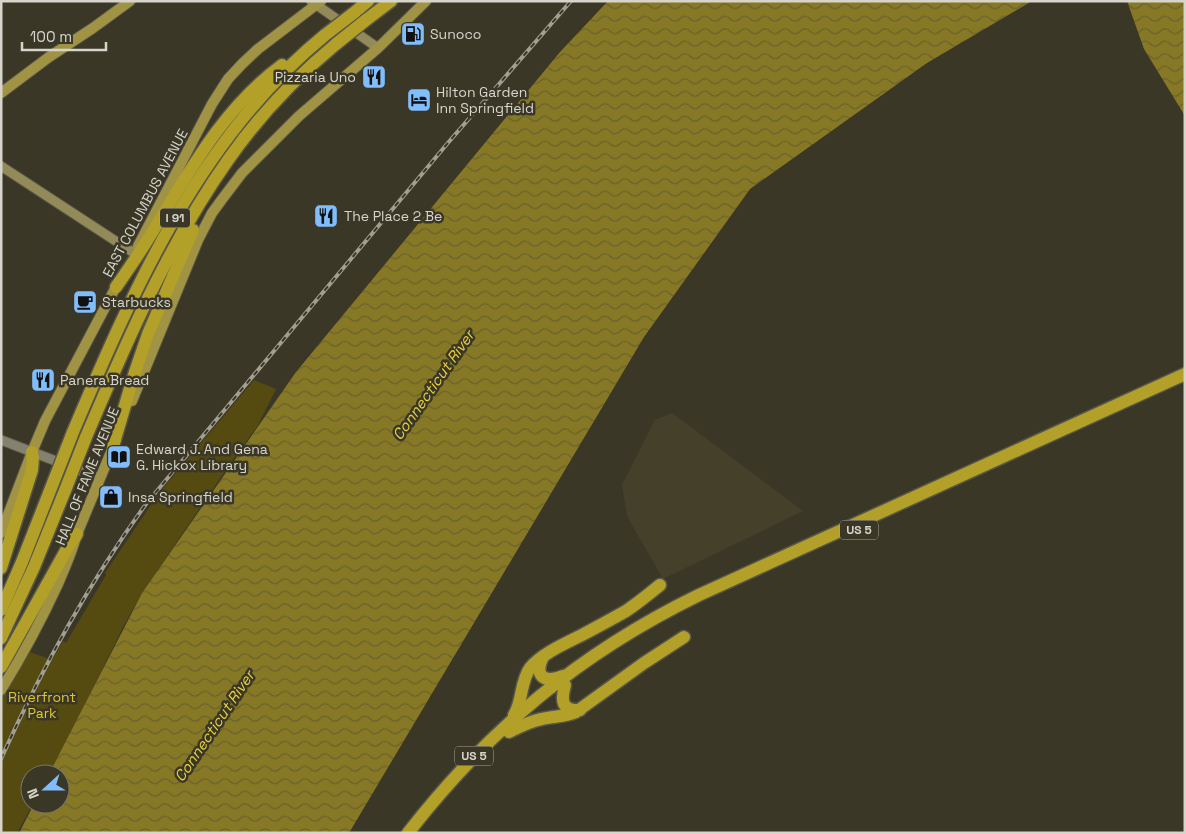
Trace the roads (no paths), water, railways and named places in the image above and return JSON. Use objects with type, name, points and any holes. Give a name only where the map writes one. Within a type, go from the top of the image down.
[{"type":"highway","name":"I 91","points":[[1,610],[98,375],[163,239],[192,189],[216,152],[248,112],[287,69],[368,1]]},
{"type":"highway","name":"I 91","points":[[1,638],[34,567],[86,438],[126,347],[173,250],[205,194],[242,141],[284,92],[336,44],[392,1]]},
{"type":"highway","points":[[116,287],[156,227],[193,164],[222,125],[261,83],[322,38]]},
{"type":"highway","points":[[114,446],[134,376],[156,314],[200,216],[242,141]]},
{"type":"highway","name":"US 5","points":[[408,833],[456,775],[570,673],[626,634],[658,615],[1185,374]]},
{"type":"highway","name":"US 5","points":[[547,694],[565,685],[634,638],[690,607],[1185,382]]},
{"type":"highway","points":[[1,568],[32,470],[32,452]]},
{"type":"highway","points":[[1,667],[76,534]]},
{"type":"highway","points":[[510,726],[519,704],[526,676],[532,666],[556,649],[626,611],[660,585]]},
{"type":"highway","points":[[510,726],[544,718],[565,716],[580,710],[644,663],[684,637]]},
{"type":"highway","points":[[543,657],[539,665],[539,671],[545,679],[555,679],[570,673]]},
{"type":"highway","points":[[565,685],[562,698],[565,706],[570,710],[580,710]]},
{"type":"highway","name":"US 5","points":[[417,833],[510,726]]},
{"type":"main road","points":[[1,92],[130,1]]},
{"type":"main road","name":"HALL OF FAME AVENUE","points":[[1,690],[44,614],[73,549],[76,534],[105,469],[194,249],[217,205],[242,173],[299,116],[378,48],[426,1]]},
{"type":"main road","points":[[316,2],[378,48]]},
{"type":"main road","name":"EAST COLUMBUS AVENUE","points":[[1,534],[32,452],[46,421],[216,97],[228,79],[242,64],[316,2]]},
{"type":"main road","points":[[1,166],[134,253]]},
{"type":"street","points":[[1,440],[100,478]]},
{"type":"water","name":"Connecticut River","points":[[608,1],[1032,1],[927,63],[750,189],[644,337],[349,833],[19,833],[29,814],[70,814],[70,764],[54,764],[142,593],[296,372],[560,52]]},
{"type":"water","points":[[1127,1],[1185,1],[1185,116],[1144,49]]},
{"type":"railway","points":[[1,759],[49,660],[85,596],[146,504],[447,144],[571,1]]},
{"type":"place","name":"Sunoco","points":[[413,34]]},
{"type":"place","name":"Pizzaria Uno","points":[[374,77]]},
{"type":"place","name":"Hilton Garden Inn Springfield","points":[[419,100]]},
{"type":"place","name":"The Place 2 Be","points":[[326,216]]},
{"type":"place","name":"Starbucks","points":[[85,302]]},
{"type":"place","name":"Panera Bread","points":[[43,380]]},
{"type":"place","name":"Edward J. And Gena G. Hickox Library","points":[[119,457]]},
{"type":"place","name":"Insa Springfield","points":[[111,497]]},
{"type":"park label","name":"Riverfront Park","points":[[42,706]]}]
